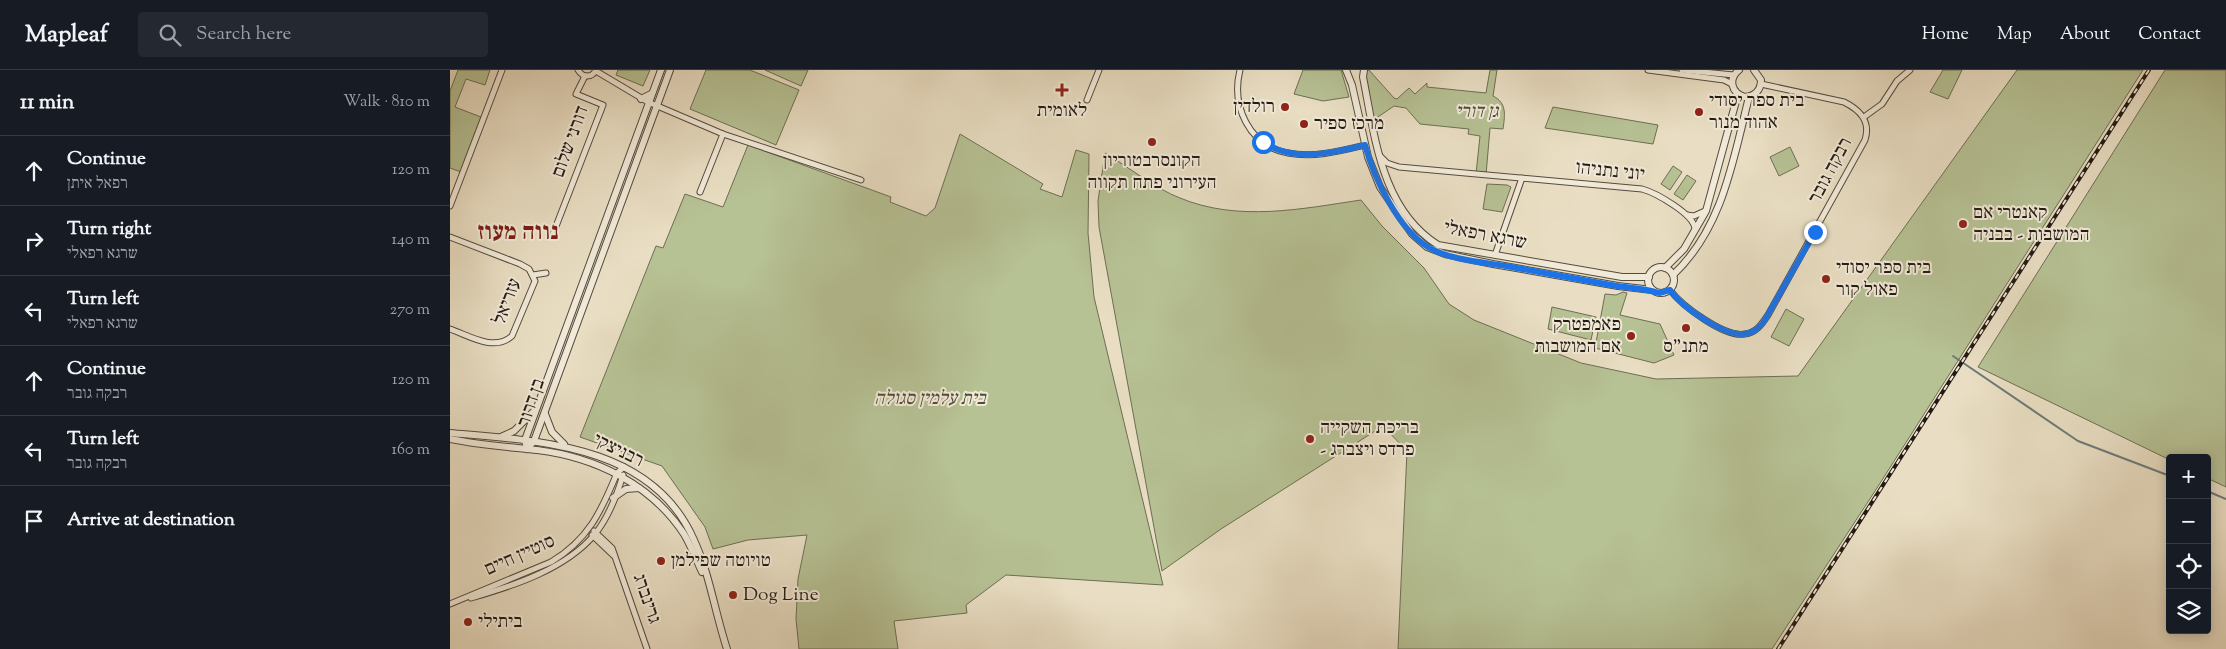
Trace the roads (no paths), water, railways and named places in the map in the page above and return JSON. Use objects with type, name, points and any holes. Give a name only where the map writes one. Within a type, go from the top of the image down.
[{"type":"street","points":[[450,206],[502,70]]},
{"type":"street","points":[[578,70],[585,76],[590,76],[596,71],[641,99],[723,134],[861,180]]},
{"type":"street","name":"בן דרור","points":[[527,449],[525,440],[660,70]]},
{"type":"street","name":"בן דרור","points":[[527,449],[534,441],[670,70]]},
{"type":"street","points":[[1087,100],[1099,70]]},
{"type":"street","points":[[1240,70],[1237,101],[1241,115],[1259,140],[1288,153],[1330,153],[1365,145]]},
{"type":"street","name":"שרגא רפאלי","points":[[1346,70],[1352,85],[1365,145],[1380,187],[1412,234],[1427,247],[1445,254],[1494,264],[1618,286],[1652,290]]},
{"type":"street","name":"שרגא רפאלי","points":[[1364,70],[1363,76],[1375,141],[1391,193],[1406,218],[1421,234],[1438,245],[1622,277],[1649,277]]},
{"type":"street","points":[[1648,70],[1724,80],[1732,84],[1738,94],[1749,97]]},
{"type":"street","points":[[1682,70],[1736,73],[1732,84]]},
{"type":"street","points":[[1673,275],[1690,259],[1701,243],[1723,199],[1749,97],[1757,92],[1761,84],[1760,73],[1754,70]]},
{"type":"street","points":[[1761,84],[1844,102],[1859,111],[1864,117],[1882,104],[1897,81],[1910,70]]},
{"type":"street","name":"דורני שלום","points":[[553,234],[603,105],[576,94],[585,76]]},
{"type":"street","points":[[641,99],[651,94]]},
{"type":"street","points":[[1665,268],[1684,248],[1706,211],[1738,94]]},
{"type":"street","name":"רבקה גובר","points":[[1670,290],[1685,307],[1729,332],[1744,334],[1758,328],[1768,316],[1861,149],[1866,135],[1864,117]]},
{"type":"street","points":[[700,192],[723,134]]},
{"type":"street","name":"יוני נתניהו","points":[[1380,155],[1387,163],[1399,168],[1644,189],[1653,192],[1687,215]]},
{"type":"street","points":[[1387,178],[1392,170],[1399,168]]},
{"type":"street","points":[[1495,255],[1522,178]]},
{"type":"street","points":[[1687,215],[1694,216],[1706,211]]},
{"type":"street","points":[[1687,215],[1694,225],[1695,232]]},
{"type":"street","name":"עזריאל","points":[[450,237],[529,268],[533,275],[534,288],[512,336],[506,341],[499,344],[489,343],[450,329]]},
{"type":"street","points":[[1657,268],[1665,268],[1673,275],[1674,283],[1670,290],[1659,293],[1652,290],[1649,277],[1657,268]]},
{"type":"street","points":[[533,275],[546,273]]},
{"type":"street","points":[[498,438],[514,431],[538,406]]},
{"type":"street","points":[[544,411],[552,432],[567,447]]},
{"type":"street","name":"רבניצקי","points":[[450,433],[534,441],[586,451],[624,467],[654,488],[678,513],[694,538],[726,649]]},
{"type":"street","name":"רבניצקי","points":[[450,439],[582,458],[620,475],[642,489],[660,506],[683,533],[710,589]]},
{"type":"street","name":"סוטיין חיים","points":[[461,600],[551,562],[566,552],[589,530],[624,467]]},
{"type":"street","name":"סוטיין חיים","points":[[461,600],[498,589],[553,566],[569,557],[595,534],[614,498],[620,475]]},
{"type":"street","points":[[614,498],[626,489],[642,489]]},
{"type":"street","name":"גרינברג","points":[[589,530],[608,542],[617,559],[647,649]]},
{"type":"street","points":[[450,604],[461,600]]},
{"type":"waterway","points":[[1953,356],[2078,441],[2166,474]]},
{"type":"waterway","points":[[2211,493],[2226,499]]},
{"type":"railway","points":[[1778,649],[2149,70]]},
{"type":"place","name":"לאומית","points":[[1062,90]]},
{"type":"place","name":"רולדין","points":[[1285,107]]},
{"type":"place","name":"בית ספר יסודי אהוד מנור","points":[[1699,112]]},
{"type":"place","name":"מרכז ספיר","points":[[1304,124]]},
{"type":"place","name":"הקונסרבטוריון העירוני פתח תקווה","points":[[1152,142]]},
{"type":"place","name":"קאנטרי אם המושבות - בבניה","points":[[1963,224]]},
{"type":"place","name":"בית ספר יסודי פאול קור","points":[[1826,279]]},
{"type":"place","name":"מתנ\"ס","points":[[1686,328]]},
{"type":"place","name":"פאמפטרק אם המושבות","points":[[1631,336]]},
{"type":"place","name":"בריכת השקייה - פרדס ויצברג","points":[[1310,439]]},
{"type":"place","name":"טויוטה שפילמן","points":[[661,561]]},
{"type":"place","name":"Dog Line","points":[[733,595]]},
{"type":"place","name":"ביתילי","points":[[468,622]]},
{"type":"district","name":"נווה מעוז","points":[[518,233]]},
{"type":"park label","name":"גן דורי","points":[[1477,112]]},
{"type":"park label","name":"בית עלמין סגולה","points":[[930,399]]}]
